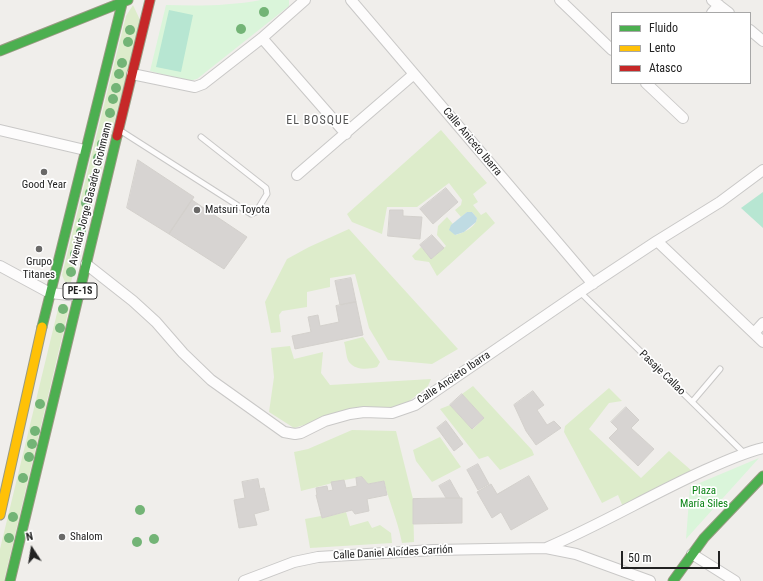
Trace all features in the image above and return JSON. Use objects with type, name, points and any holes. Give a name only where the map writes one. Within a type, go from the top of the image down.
[{"type":"main road","name":"Avenida Jorge Basadre Grohmann","points":[[0,515],[50,293],[85,150],[125,0]]},
{"type":"main road","points":[[0,51],[125,0]]},
{"type":"main road","name":"Avenida Jorge Basadre Grohmann","points":[[10,581],[150,0]]},
{"type":"main road","points":[[673,581],[692,554],[723,517],[763,476]]},
{"type":"street","points":[[132,74],[198,86],[203,84],[262,38],[305,0]]},
{"type":"street","name":"Calle Aniceto Ibarra","points":[[351,0],[593,284]]},
{"type":"street","points":[[560,0],[611,49]]},
{"type":"street","points":[[712,12],[716,2],[728,12]]},
{"type":"street","points":[[751,31],[763,41]]},
{"type":"street","points":[[262,38],[346,134]]},
{"type":"street","points":[[298,175],[414,74]]},
{"type":"street","points":[[648,84],[683,118]]},
{"type":"street","points":[[0,130],[85,150]]},
{"type":"street","name":"Calle Ancieto Ibarra","points":[[86,264],[133,301],[156,322],[211,380],[284,432],[295,434],[301,433],[337,416],[364,412],[392,412],[415,405],[580,292],[657,241],[720,202],[763,170]]},
{"type":"street","points":[[657,241],[763,342]]},
{"type":"street","points":[[0,266],[50,293],[79,296]]},
{"type":"street","points":[[754,333],[763,323]]},
{"type":"street","name":"Calle Daniel Alcídes Carrión","points":[[546,548],[573,536],[685,479],[744,453],[763,448]]},
{"type":"street","name":"Calle Daniel Alcídes Carrión","points":[[244,581],[294,562],[318,557],[433,550],[546,548],[576,554],[650,581]]},
{"type":"street","points":[[692,554],[735,581]]},
{"type":"lane","points":[[119,130],[251,214],[256,212],[267,194],[266,188],[201,137]]},
{"type":"lane","name":"Pasaje Callao","points":[[580,292],[744,453]]},
{"type":"lane","points":[[692,402],[720,369]]},
{"type":"green space","points":[[261,0],[289,0],[289,6],[197,79],[189,81],[150,71],[166,5],[214,5]]},
{"type":"green space","points":[[133,5],[141,22],[71,282],[65,282],[62,275],[126,16]]},
{"type":"green space","points":[[169,10],[193,15],[181,72],[156,67]]},
{"type":"green space","points":[[441,130],[487,183],[473,194],[478,202],[473,205],[481,215],[486,212],[495,223],[437,276],[429,262],[415,260],[412,256],[421,247],[432,258],[446,246],[437,235],[438,226],[447,217],[453,224],[451,225],[455,235],[469,229],[477,218],[472,212],[467,212],[461,217],[455,210],[461,205],[462,200],[449,183],[417,207],[387,207],[382,234],[352,222],[347,214]]},
{"type":"green space","points":[[763,192],[763,228],[741,208]]},
{"type":"green space","points":[[349,229],[458,349],[432,364],[388,360],[369,328],[355,274],[330,278],[330,287],[307,292],[307,307],[282,311],[279,315],[281,332],[271,333],[265,302],[287,259],[309,247]]},
{"type":"green space","points":[[60,304],[66,304],[69,308],[4,581],[0,581],[0,549]]},
{"type":"green space","points":[[363,337],[380,362],[377,367],[366,369],[359,368],[352,365],[348,360],[344,342]]},
{"type":"green space","points":[[290,346],[294,359],[323,352],[321,373],[330,385],[431,379],[428,386],[401,408],[387,410],[340,411],[294,428],[269,412],[274,377],[271,348]]},
{"type":"green space","points":[[473,386],[532,450],[534,455],[500,470],[488,456],[479,459],[440,409],[450,405],[473,429],[484,418],[462,394]]},
{"type":"green space","points":[[609,388],[622,401],[609,403],[589,429],[641,478],[669,451],[692,471],[623,507],[618,495],[602,503],[564,432],[565,426]]},
{"type":"green space","points":[[352,430],[396,431],[413,499],[414,542],[402,543],[384,481],[368,484],[362,477],[339,481],[301,491],[294,452],[308,449]]},
{"type":"green space","points":[[440,437],[461,467],[432,482],[416,461],[413,450]]},
{"type":"green space","name":"Plaza María Siles","points":[[759,458],[686,539],[690,487]]},
{"type":"green space","points":[[346,512],[350,526],[368,521],[372,528],[380,525],[391,533],[392,543],[310,548],[305,519],[321,516],[322,518]]},
{"type":"water","points":[[467,212],[472,212],[477,218],[476,222],[464,232],[455,235],[449,230],[451,225]]},
{"type":"building","points":[[138,160],[194,197],[169,234],[127,208]]},
{"type":"building","points":[[446,188],[458,202],[433,224],[420,209]]},
{"type":"building","points":[[192,200],[247,237],[224,269],[169,234]]},
{"type":"building","points":[[390,210],[403,210],[403,216],[422,217],[420,239],[388,236]]},
{"type":"building","points":[[432,235],[444,248],[431,259],[420,245]]},
{"type":"building","points":[[351,278],[356,302],[340,305],[335,281]]},
{"type":"building","points":[[356,302],[363,335],[295,349],[292,336],[311,332],[308,317],[318,315],[320,326],[339,322],[336,306]]},
{"type":"building","points":[[533,391],[544,405],[537,410],[547,425],[554,421],[561,428],[536,445],[526,431],[514,405]]},
{"type":"building","points":[[462,394],[484,418],[472,429],[450,405]]},
{"type":"building","points":[[626,407],[639,420],[631,428],[654,449],[638,466],[609,438],[618,429],[611,422]]},
{"type":"building","points":[[446,421],[463,444],[454,451],[437,428]]},
{"type":"building","points":[[478,464],[489,484],[478,490],[467,470]]},
{"type":"building","points":[[529,476],[548,509],[511,530],[501,512],[492,518],[477,492],[491,484],[497,494]]},
{"type":"building","points":[[362,477],[368,484],[384,481],[387,495],[367,499],[369,511],[355,514],[352,510],[322,518],[316,495],[316,488],[327,486],[328,491],[333,490],[331,482],[344,480],[346,488],[357,486],[356,478]]},
{"type":"building","points":[[258,479],[260,489],[264,488],[269,510],[254,514],[257,525],[239,528],[234,500],[245,498],[242,482]]},
{"type":"building","points":[[450,480],[460,498],[446,498],[439,486]]},
{"type":"building","points":[[462,498],[462,523],[413,524],[413,499]]},
{"type":"traffic: fast","points":[[42,327],[123,0]]},
{"type":"traffic: fast","points":[[0,51],[128,0]]},
{"type":"traffic: fast","points":[[10,581],[117,136]]},
{"type":"traffic: fast","points":[[673,581],[704,538],[763,476]]},
{"type":"traffic: slow","points":[[0,515],[42,327]]},
{"type":"traffic: jam","points":[[117,136],[150,0]]},
{"type":"place","name":"Good Year","points":[[44,172]]},
{"type":"place","name":"Matsuri Toyota","points":[[197,210]]},
{"type":"place","name":"Grupo Titanes","points":[[39,249]]},
{"type":"place","name":"Shalom","points":[[62,537]]},
{"type":"district","name":"EL BOSQUE","points":[[318,121]]}]
